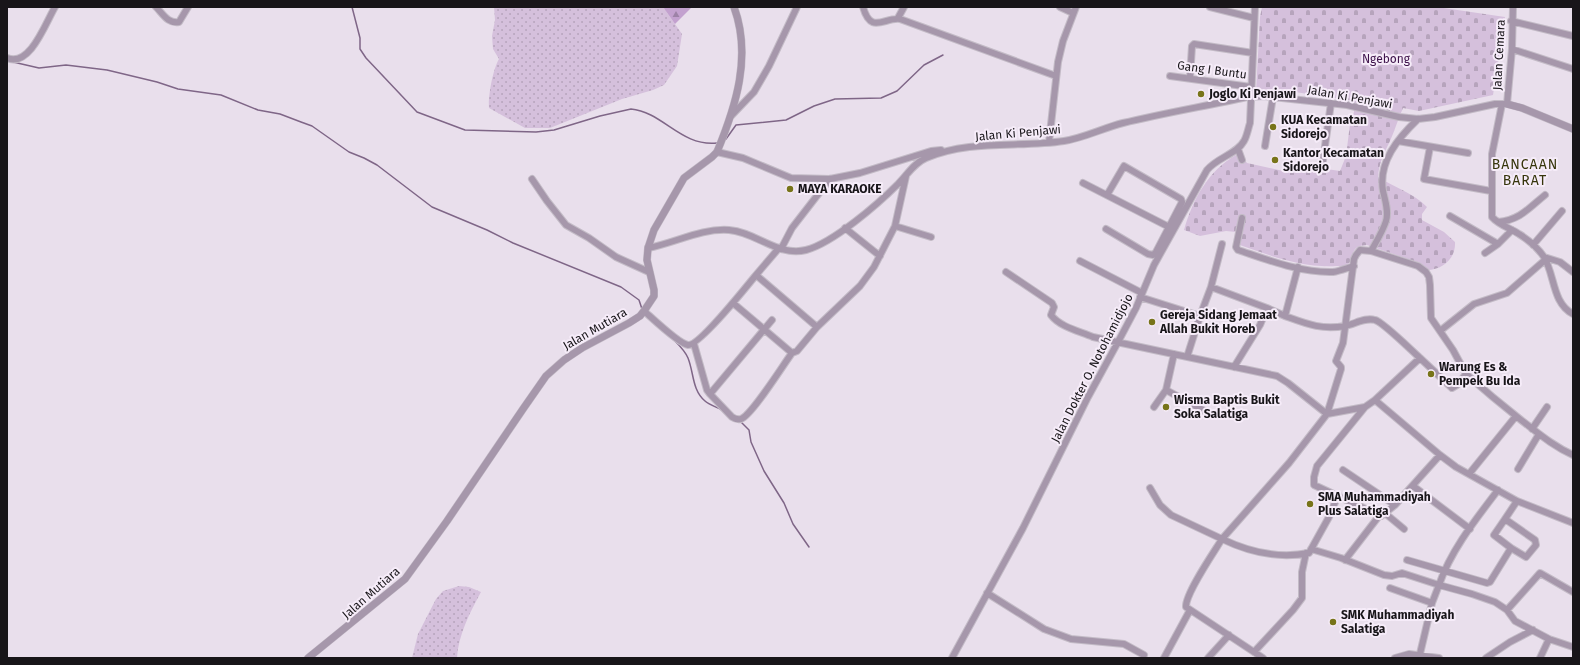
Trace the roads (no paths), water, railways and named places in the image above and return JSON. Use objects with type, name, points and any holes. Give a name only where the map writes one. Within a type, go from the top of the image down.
[{"type":"street","points":[[7,58],[13,60],[19,59],[32,47],[55,7]]},
{"type":"street","points":[[156,7],[167,19],[179,22],[188,7]]},
{"type":"street","name":"Jalan Mutiara","points":[[308,658],[404,580],[447,521],[546,376],[564,360],[582,348],[629,323],[644,311],[654,296],[647,260],[648,248],[654,230],[684,178],[717,152],[738,92],[741,74],[741,42],[734,7]]},
{"type":"street","points":[[730,117],[754,92],[769,66],[797,7]]},
{"type":"street","points":[[863,7],[868,18],[876,23],[884,23],[898,18],[1056,76]]},
{"type":"street","points":[[898,18],[904,7]]},
{"type":"street","points":[[1060,7],[1073,14]]},
{"type":"street","points":[[1049,142],[1056,76],[1063,41],[1076,7]]},
{"type":"street","points":[[1210,7],[1222,8],[1254,18]]},
{"type":"street","points":[[1242,160],[1238,149],[1246,138],[1250,123],[1255,7]]},
{"type":"street","name":"Jalan Cemara","points":[[1498,222],[1492,214],[1492,154],[1504,104],[1512,49],[1511,21],[1513,7]]},
{"type":"street","points":[[1511,21],[1573,36]]},
{"type":"street","points":[[1190,78],[1192,46],[1194,44],[1253,54]]},
{"type":"street","points":[[1512,49],[1573,69]]},
{"type":"street","name":"Gang I Buntu","points":[[1170,76],[1251,87]]},
{"type":"street","name":"Jalan Ki Penjawi","points":[[947,151],[991,145],[1066,140],[1139,119],[1251,96],[1347,105],[1406,118],[1418,119],[1504,104],[1522,108],[1573,129]]},
{"type":"street","points":[[1265,146],[1273,97]]},
{"type":"street","points":[[1322,167],[1331,103]]},
{"type":"street","points":[[1371,251],[1387,220],[1382,172],[1398,141],[1418,119]]},
{"type":"street","points":[[1398,141],[1468,153]]},
{"type":"street","points":[[1430,146],[1424,179],[1491,191]]},
{"type":"street","name":"Jalan Dokter O. Notohamidjojo","points":[[952,658],[1023,528],[1101,370],[1118,342],[1154,266],[1207,170],[1213,163],[1238,149]]},
{"type":"street","points":[[717,152],[743,158],[791,178],[830,179],[860,173],[931,151],[947,151]]},
{"type":"street","points":[[648,248],[703,232],[730,230],[742,232],[780,249],[799,251],[814,248],[837,234],[885,196],[919,162],[947,151]]},
{"type":"street","points":[[1106,229],[1151,255],[1156,252],[1168,226],[1182,203],[1182,200],[1126,166],[1121,168],[1107,195]]},
{"type":"street","points":[[694,344],[707,390],[734,419],[742,419],[752,408],[792,353],[796,351],[817,327],[860,286],[874,267],[895,226],[906,174]]},
{"type":"street","points":[[532,179],[566,225],[616,257],[649,272]]},
{"type":"street","points":[[644,311],[682,343],[690,345],[694,344],[707,332],[780,249],[792,228],[830,179]]},
{"type":"street","points":[[1083,183],[1174,229]]},
{"type":"street","points":[[1498,222],[1519,217],[1545,195]]},
{"type":"street","points":[[1533,245],[1562,212]]},
{"type":"street","points":[[1450,216],[1498,244]]},
{"type":"street","points":[[1242,218],[1237,249],[1264,259],[1298,267],[1334,272],[1354,266]]},
{"type":"street","points":[[1498,222],[1519,234],[1533,245],[1545,259],[1558,297],[1563,306],[1573,314]]},
{"type":"street","points":[[895,226],[931,237]]},
{"type":"street","points":[[845,228],[880,256]]},
{"type":"street","points":[[1485,253],[1498,244],[1512,230]]},
{"type":"street","points":[[1187,357],[1211,287],[1222,244]]},
{"type":"street","points":[[1263,658],[1190,610],[1186,605],[1190,593],[1222,539],[1289,463],[1327,414],[1342,369],[1336,361],[1343,343],[1355,256],[1358,251],[1371,251],[1418,266],[1426,272],[1429,277],[1430,285],[1431,318],[1453,350],[1466,374],[1502,406],[1532,429],[1559,448],[1573,454]]},
{"type":"street","points":[[1440,331],[1474,304],[1507,293],[1545,259]]},
{"type":"street","points":[[1545,259],[1560,262],[1573,272]]},
{"type":"street","points":[[1080,261],[1141,295],[1200,316]]},
{"type":"street","points":[[1285,316],[1298,267]]},
{"type":"street","points":[[1006,272],[1052,304],[1054,307],[1052,316],[1064,324],[1093,337],[1280,378],[1327,414],[1365,407]]},
{"type":"street","points":[[756,275],[817,327]]},
{"type":"street","points":[[1211,287],[1316,327],[1345,326],[1362,320],[1375,320],[1420,358],[1452,388],[1455,387],[1466,374]]},
{"type":"street","points":[[733,302],[792,353]]},
{"type":"street","points":[[1234,367],[1260,325],[1267,308]]},
{"type":"street","points":[[710,394],[772,320]]},
{"type":"street","points":[[1154,406],[1166,390],[1174,354]]},
{"type":"street","points":[[1379,516],[1314,485],[1316,468],[1365,407],[1375,400],[1420,358]]},
{"type":"street","points":[[1166,390],[1212,415]]},
{"type":"street","points":[[1375,400],[1440,455],[1469,474],[1517,501],[1573,523]]},
{"type":"street","points":[[1532,429],[1546,407]]},
{"type":"street","points":[[1469,474],[1516,416]]},
{"type":"street","points":[[1518,469],[1539,434]]},
{"type":"street","points":[[1345,560],[1379,516],[1386,514],[1395,505],[1440,455]]},
{"type":"street","points":[[1343,470],[1395,505]]},
{"type":"street","points":[[1413,486],[1470,529]]},
{"type":"street","points":[[1150,488],[1160,505],[1171,515],[1238,546],[1266,554],[1308,551],[1345,560],[1388,576],[1396,576],[1402,573],[1490,600],[1507,610],[1515,621],[1549,640],[1573,647]]},
{"type":"street","points":[[1420,656],[1432,603],[1444,570],[1470,529],[1498,490]]},
{"type":"street","points":[[1254,652],[1293,610],[1302,598],[1302,572],[1308,551],[1329,517],[1338,496]]},
{"type":"street","points":[[1505,520],[1537,542],[1536,546],[1526,557],[1523,557],[1494,535],[1517,501]]},
{"type":"street","points":[[1386,514],[1404,529]]},
{"type":"street","points":[[1407,560],[1490,582],[1511,548]]},
{"type":"street","points":[[1507,610],[1539,574],[1573,592]]},
{"type":"street","points":[[1390,588],[1432,603]]},
{"type":"street","points":[[987,593],[1044,629],[1071,639],[1124,644],[1145,657]]},
{"type":"street","points":[[1164,658],[1190,610]]},
{"type":"street","points":[[1486,658],[1510,642],[1533,630]]},
{"type":"street","points":[[1208,658],[1229,635]]},
{"type":"street","points":[[1540,658],[1549,640]]},
{"type":"street","points":[[1395,658],[1409,654],[1440,658]]},
{"type":"waterway","points":[[352,7],[360,38],[360,49],[366,58],[417,112],[465,130],[536,132],[554,130],[600,116],[631,109],[642,111],[653,116],[682,135],[693,140],[704,143],[717,143]]},
{"type":"waterway","points":[[726,139],[736,125],[786,120],[814,106],[835,99],[881,98],[897,91],[924,65],[943,55]]},
{"type":"waterway","points":[[13,62],[39,68],[66,65],[107,70],[157,82],[178,89],[221,95],[258,110],[280,114],[312,126],[349,152],[377,165],[432,207],[487,230],[513,243],[621,287],[639,300],[642,309]]},
{"type":"waterway","points":[[675,341],[688,358],[695,387],[701,397],[709,404],[722,410]]},
{"type":"waterway","points":[[741,422],[749,430],[751,442],[764,471],[784,503],[793,524],[809,547]]},
{"type":"place","name":"Joglo Ki Penjawi","points":[[1201,94]]},
{"type":"place","name":"KUA Kecamatan Sidorejo","points":[[1273,127]]},
{"type":"place","name":"Kantor Kecamatan Sidorejo","points":[[1275,160]]},
{"type":"place","name":"MAYA KARAOKE","points":[[790,189]]},
{"type":"place","name":"Gereja Sidang Jemaat Allah Bukit Horeb","points":[[1152,322]]},
{"type":"place","name":"Warung Es & Pempek Bu Ida","points":[[1431,374]]},
{"type":"place","name":"Wisma Baptis Bukit Soka Salatiga","points":[[1166,407]]},
{"type":"place","name":"SMA Muhammadiyah Plus Salatiga","points":[[1310,504]]},
{"type":"place","name":"SMK Muhammadiyah Salatiga","points":[[1333,622]]},
{"type":"district","name":"BANCAAN BARAT","points":[[1525,172]]},
{"type":"park label","name":"Ngebong","points":[[1386,59]]}]
